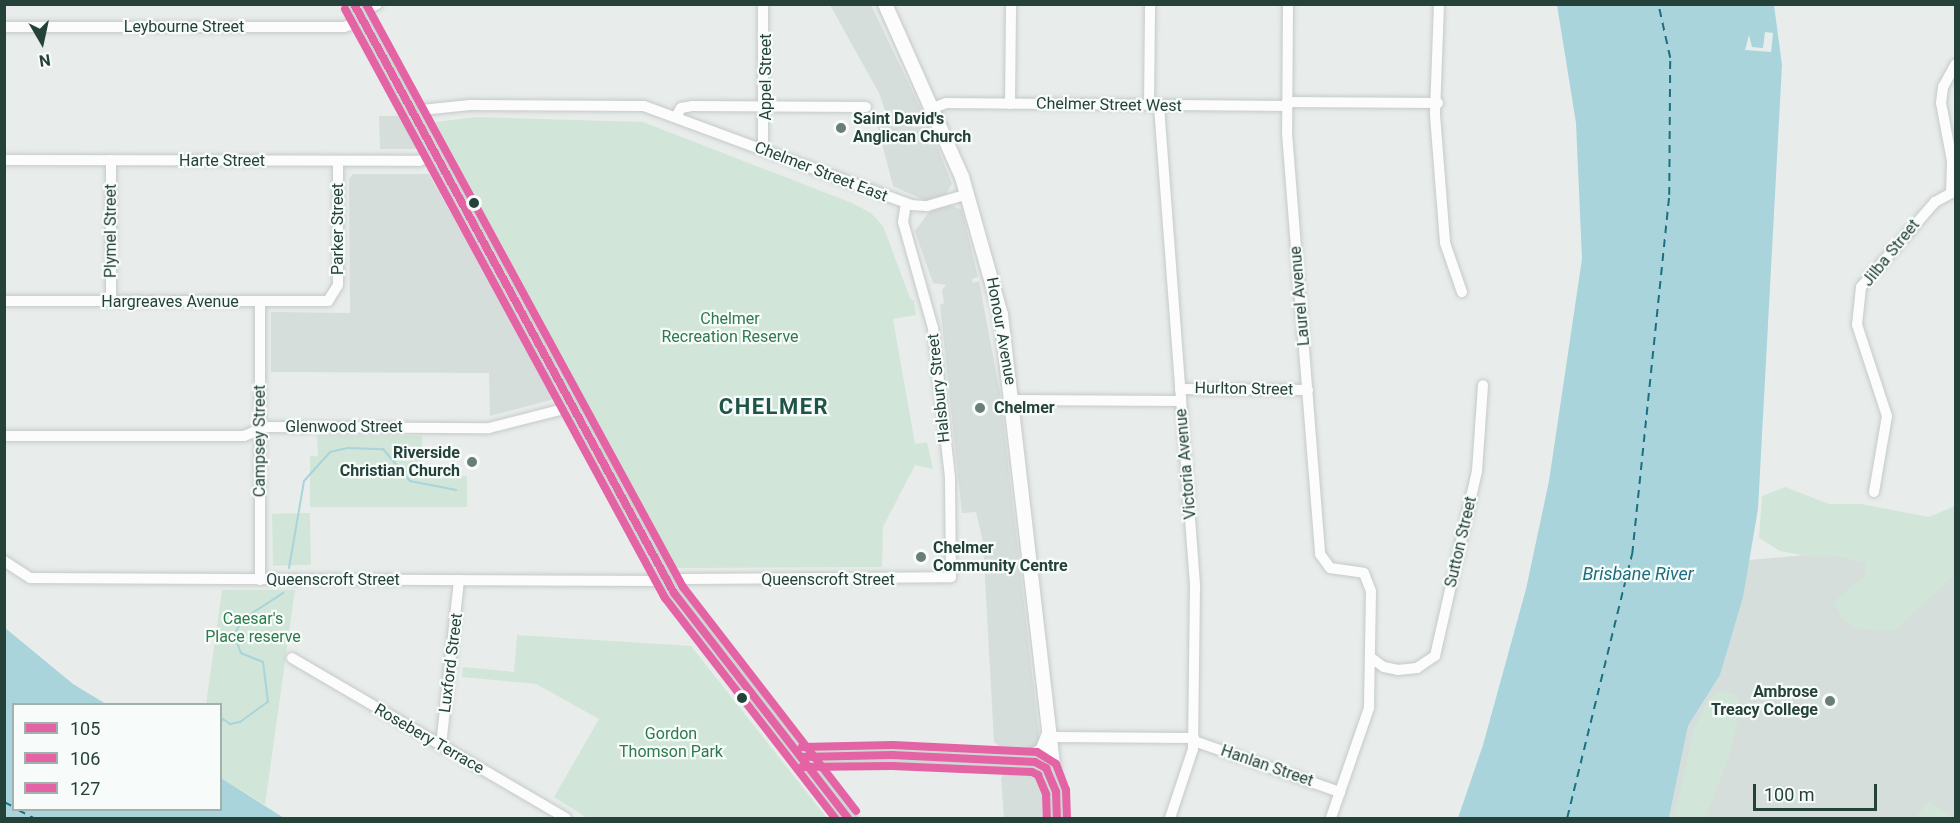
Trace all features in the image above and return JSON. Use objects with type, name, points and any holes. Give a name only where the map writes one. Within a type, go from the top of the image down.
[{"type":"main road","name":"Honour Avenue","points":[[885,4],[933,108],[968,194],[1001,315],[1051,733],[1057,819]]},
{"type":"main road","points":[[359,13],[575,406],[669,583],[706,639],[802,757],[848,819]]},
{"type":"main road","points":[[1023,760],[1042,751],[1051,733]]},
{"type":"main road","points":[[802,757],[892,755],[1023,760],[1043,766],[1056,792]]},
{"type":"street","name":"Leybourne Street","points":[[4,27],[344,27],[359,13],[377,4]]},
{"type":"street","name":"Appel Street","points":[[763,4],[766,106],[763,150]]},
{"type":"street","points":[[1010,104],[1011,4]]},
{"type":"street","name":"Victoria Avenue","points":[[1150,4],[1154,106],[1180,389],[1195,586],[1194,739],[1170,819]]},
{"type":"street","name":"Laurel Avenue","points":[[1288,4],[1287,104],[1320,554],[1327,566],[1362,572],[1370,582],[1370,657]]},
{"type":"street","points":[[1439,4],[1438,103],[1435,115],[1445,243],[1462,292]]},
{"type":"street","name":"Jilba Street","points":[[1874,492],[1887,416],[1857,325],[1861,287],[1935,202],[1953,197],[1952,161],[1941,96],[1956,64]]},
{"type":"street","name":"Chelmer Street West","points":[[933,108],[946,103],[1154,106],[1438,103]]},
{"type":"street","name":"Chelmer Street East","points":[[412,111],[440,106],[637,106],[676,117],[906,204],[924,207],[968,194]]},
{"type":"street","points":[[676,117],[680,109],[686,106],[866,107]]},
{"type":"street","name":"Harte Street","points":[[4,160],[423,161],[437,154]]},
{"type":"street","name":"Plymel Street","points":[[111,160],[111,302]]},
{"type":"street","name":"Parker Street","points":[[334,296],[338,281],[338,161]]},
{"type":"street","name":"Halsbury Street","points":[[906,204],[903,222],[924,287],[933,328],[950,477],[951,577]]},
{"type":"street","name":"Hargreaves Avenue","points":[[4,301],[319,303],[334,296]]},
{"type":"street","name":"Campsey Street","points":[[260,302],[261,580]]},
{"type":"street","name":"Sutton Street","points":[[1370,684],[1383,674],[1421,666],[1435,654],[1477,471],[1483,385]]},
{"type":"street","name":"Hurlton Street","points":[[1180,389],[1308,390]]},
{"type":"street","name":"Hurlton Street","points":[[1012,400],[1181,401]]},
{"type":"street","name":"Glenwood Street","points":[[4,436],[244,436],[266,427],[489,428],[575,406]]},
{"type":"street","name":"Queenscroft Street","points":[[4,561],[30,578],[669,583],[683,579],[938,580],[951,577]]},
{"type":"street","name":"Luxford Street","points":[[441,746],[459,580]]},
{"type":"street","points":[[1370,657],[1384,667],[1398,670]]},
{"type":"street","points":[[1331,819],[1368,713],[1370,657]]},
{"type":"street","name":"Rosebery Terrace","points":[[292,658],[566,819]]},
{"type":"street","name":"Hanlan Street","points":[[1051,733],[1194,739],[1340,792]]},
{"type":"shaded area","points":[[830,5],[871,5],[931,130],[952,184],[946,194],[926,201],[893,186],[875,116],[886,114],[880,95]]},
{"type":"shaded area","points":[[379,116],[402,116],[414,136],[416,149],[380,149]]},
{"type":"shaded area","points":[[353,174],[429,174],[553,396],[551,400],[490,416],[489,373],[271,372],[271,312],[350,313],[349,179]]},
{"type":"shaded area","points":[[950,205],[962,210],[978,277],[972,279],[973,283],[979,281],[1000,393],[1040,743],[1030,753],[1009,756],[994,742],[983,542],[976,512],[962,513],[940,305],[944,303],[942,290],[946,285],[933,283],[915,231],[929,212]]},
{"type":"shaded area","name":"Ambrose Treacy College","points":[[1955,542],[1955,818],[1669,818],[1688,726],[1720,675],[1749,560]]},
{"type":"shaded area","points":[[1031,765],[1045,775],[1045,818],[1004,818],[1001,778],[1009,768]]},
{"type":"green space","name":"Chelmer Recreation Reserve","points":[[477,117],[643,122],[852,203],[871,213],[883,226],[910,298],[914,301],[916,315],[893,319],[915,444],[927,442],[933,469],[915,465],[883,527],[882,567],[674,568],[435,122]]},
{"type":"green space","points":[[317,435],[422,436],[421,475],[467,476],[467,507],[310,507],[310,456],[318,456]]},
{"type":"green space","points":[[1785,487],[1829,504],[1861,504],[1929,517],[1955,506],[1955,574],[1894,631],[1853,628],[1842,618],[1834,602],[1865,576],[1865,563],[1840,556],[1812,557],[1780,551],[1759,538],[1762,496]]},
{"type":"green space","points":[[310,513],[311,565],[273,566],[272,514]]},
{"type":"green space","name":"Caesar's Place reserve","points":[[222,590],[295,590],[265,805],[222,779],[222,703],[206,703]]},
{"type":"green space","name":"Gordon Thomson Park","points":[[517,635],[691,646],[827,818],[587,818],[554,797],[599,719],[536,684],[462,677],[463,667],[514,672]]},
{"type":"green space","points":[[1720,690],[1737,696],[1740,709],[1729,757],[1705,818],[1674,818],[1694,731],[1706,703]]},
{"type":"green space","points":[[1929,801],[1953,818],[1915,818]]},
{"type":"water","name":"Brisbane River","points":[[1557,5],[1774,5],[1782,65],[1758,509],[1743,597],[1720,675],[1688,726],[1669,818],[1458,818],[1483,745],[1526,589],[1549,481],[1582,259],[1576,123]]},
{"type":"water","points":[[4,627],[73,684],[104,703],[12,703],[12,811],[222,811],[222,779],[284,818],[5,818]]},
{"type":"pier","points":[[1765,32],[1773,33],[1771,52],[1745,50],[1749,35],[1752,47],[1763,48]]},
{"type":"waterway","points":[[289,568],[304,481],[330,452],[347,448],[383,449],[410,481],[456,490]]},
{"type":"waterway","points":[[222,721],[223,719],[230,724],[240,722],[268,702],[263,662],[241,653],[234,635],[243,619],[283,593]]},
{"type":"ferry route","points":[[1567,818],[1632,554],[1669,195],[1670,58],[1658,4]]},
{"type":"ferry route","points":[[4,802],[12,806]]},
{"type":"ferry route","points":[[20,811],[34,818]]},
{"type":"transit line","name":"105","points":[[354,4],[674,593],[848,818]]},
{"type":"transit line","name":"127","points":[[366,4],[683,587],[856,811]]},
{"type":"transit line","name":"106","points":[[345,9],[665,598],[835,818]]},
{"type":"transit line","name":"127","points":[[802,747],[893,745],[1037,752],[1056,764],[1066,790],[1067,818]]},
{"type":"transit line","name":"105","points":[[802,757],[892,755],[1035,762],[1046,768],[1056,792],[1057,818]]},
{"type":"transit line","name":"106","points":[[802,767],[892,766],[1032,772],[1038,775],[1046,794],[1047,818]]},
{"type":"place","name":"Saint David's Anglican Church","points":[[841,128]]},
{"type":"place","name":"Chelmer","points":[[980,408]]},
{"type":"place","name":"Riverside Christian Church","points":[[472,462]]},
{"type":"place","name":"Chelmer Community Centre","points":[[921,557]]},
{"type":"place","name":"Ambrose Treacy College","points":[[1830,701]]},
{"type":"district","name":"CHELMER","points":[[774,407]]}]
